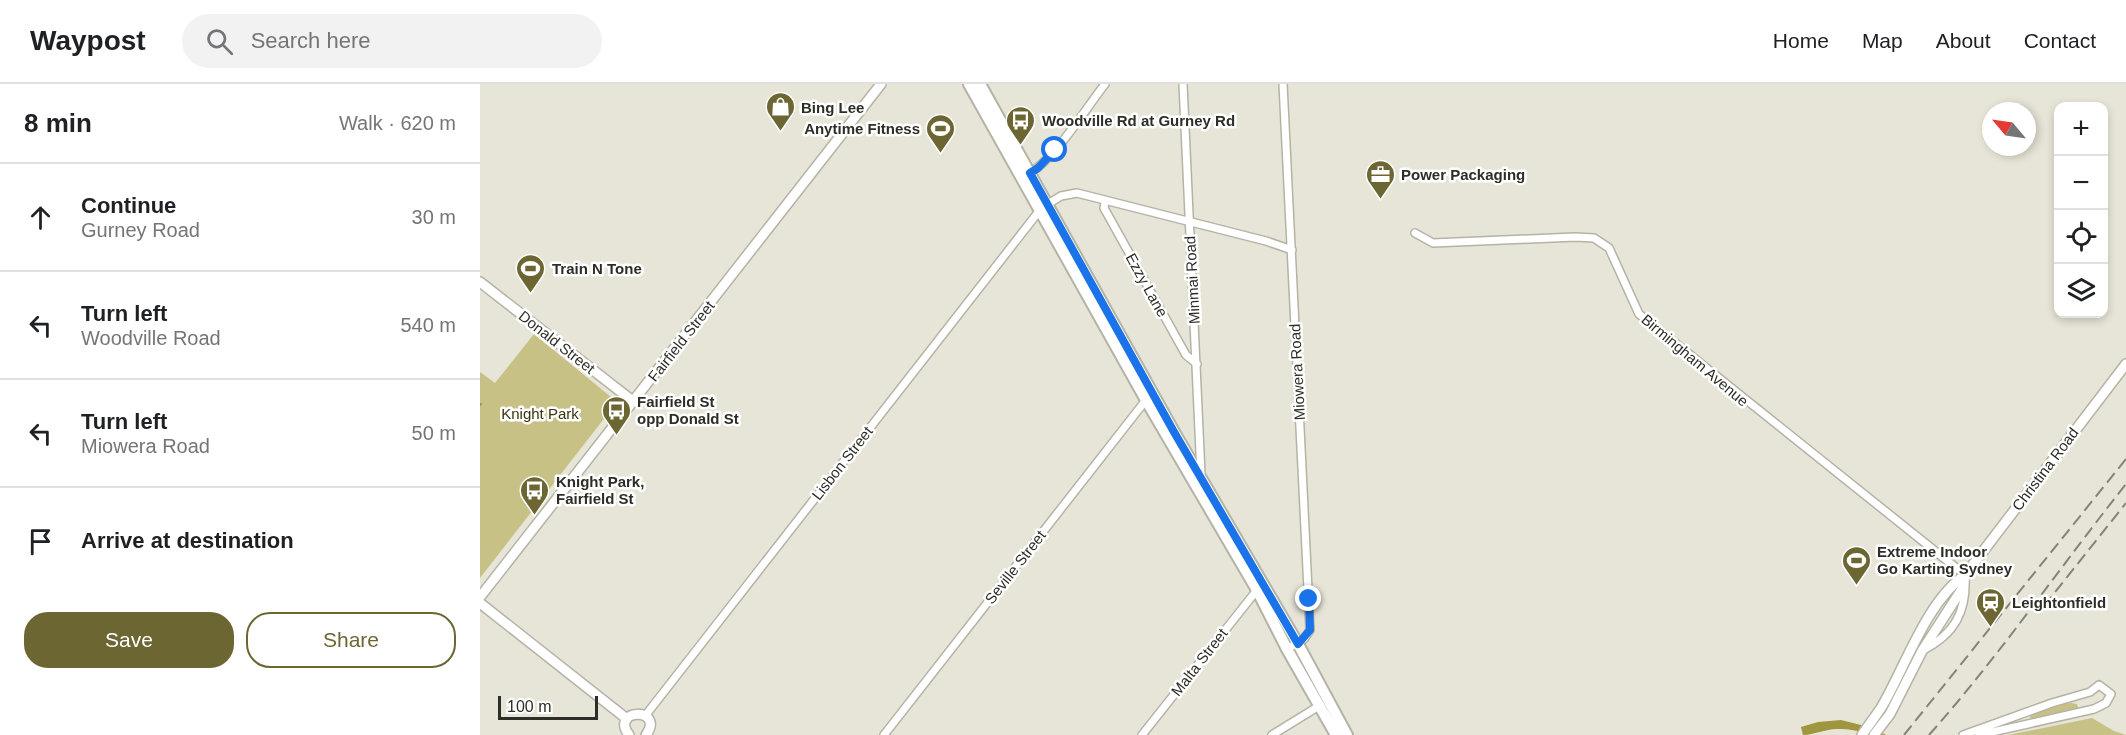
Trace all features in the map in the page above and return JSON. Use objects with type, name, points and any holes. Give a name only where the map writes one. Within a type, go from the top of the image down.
[{"type":"main road","name":"Fairfield Street","points":[[480,597],[880,84]]},
{"type":"main road","points":[[969,84],[1026,176],[1201,476],[1298,644],[1347,735]]},
{"type":"main road","points":[[980,84],[1026,176]]},
{"type":"main road","points":[[1044,207],[1146,400],[1257,590],[1287,649],[1336,735]]},
{"type":"main road","name":"Donald Street","points":[[480,282],[634,402]]},
{"type":"main road","name":"Christina Road","points":[[1874,729],[1880,709],[1930,617],[1953,583],[1965,575],[2126,364]]},
{"type":"main road","name":"Christina Road","points":[[1862,735],[1874,729],[1890,714],[1922,651],[1962,589],[1965,575]]},
{"type":"main road","points":[[480,603],[627,719]]},
{"type":"main road","points":[[628,735],[625,727],[627,719],[633,714],[645,716],[650,724],[648,734]]},
{"type":"street","points":[[1026,176],[1038,168],[1055,150],[1105,84]]},
{"type":"street","name":"Minmai Road","points":[[1183,84],[1201,476]]},
{"type":"street","name":"Miowera Road","points":[[1283,84],[1310,620],[1310,630],[1298,644]]},
{"type":"street","points":[[1044,207],[1061,196],[1077,193],[1292,249]]},
{"type":"street","name":"Ezzy Lane","points":[[1105,202],[1104,208],[1186,355],[1197,364]]},
{"type":"street","name":"Lisbon Street","points":[[645,716],[1044,207]]},
{"type":"street","name":"Birmingham Avenue","points":[[1415,233],[1433,243],[1594,238],[1609,248],[1639,314],[1965,575]]},
{"type":"street","name":"Seville Street","points":[[884,735],[1146,400]]},
{"type":"street","name":"Malta Street","points":[[1142,735],[1257,590]]},
{"type":"street","points":[[1287,649],[1298,644]]},
{"type":"street","points":[[1963,735],[2042,706],[2090,692],[2099,685],[2109,692],[2110,696],[2106,703],[2094,709],[1979,735]]},
{"type":"street","points":[[1272,735],[1319,706]]},
{"type":"green space","name":"Knight Park","points":[[534,334],[617,402],[480,578],[480,372],[495,383]]},
{"type":"green space","points":[[2060,704],[2077,704],[2078,708],[2048,717],[2030,718],[2031,714]]},
{"type":"green space","points":[[2092,718],[2126,735],[2008,735]]},
{"type":"shaded area","points":[[1841,720],[1873,728],[1886,735],[1833,729],[1803,735],[1801,727],[1818,722]]},
{"type":"railway","points":[[1904,735],[2126,459]]},
{"type":"railway","points":[[1929,735],[2005,642],[2126,484]]},
{"type":"railway","points":[[2044,606],[2126,503]]},
{"type":"place","name":"Bing Lee","points":[[780,132]]},
{"type":"place","name":"Woodville Rd at Gurney Rd","points":[[1021,146]]},
{"type":"place","name":"Anytime Fitness","points":[[941,154]]},
{"type":"place","name":"Power Packaging","points":[[1380,200]]},
{"type":"place","name":"Train N Tone","points":[[531,294]]},
{"type":"place","name":"Fairfield St opp Donald St","points":[[616,436]]},
{"type":"place","name":"Knight Park, Fairfield St","points":[[535,516]]},
{"type":"place","name":"Extreme Indoor Go Karting Sydney","points":[[1856,586]]},
{"type":"place","name":"Leightonfield","points":[[1991,628]]},
{"type":"route","points":[[1055,150],[1036,170],[1030,173],[1174,432],[1298,644],[1310,630],[1309,599]]}]
